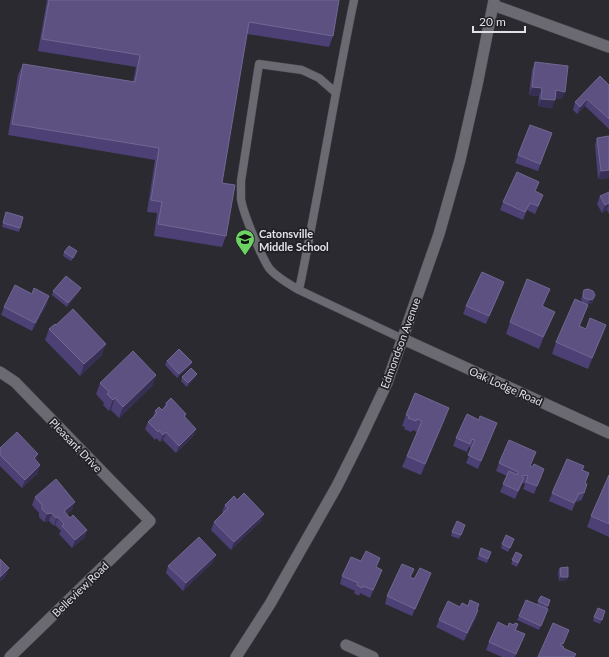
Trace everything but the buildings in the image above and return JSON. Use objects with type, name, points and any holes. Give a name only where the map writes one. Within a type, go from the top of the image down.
[{"type":"street","points":[[493,2],[609,46]]},
{"type":"street","name":"Edmondson Avenue","points":[[236,657],[270,604],[337,486],[384,390],[439,234],[460,160],[493,2]]},
{"type":"street","name":"Oak Lodge Road","points":[[403,339],[609,432]]},
{"type":"street","name":"Pleasant Drive","points":[[0,372],[15,382],[150,521]]},
{"type":"street","name":"Belleview Road","points":[[10,657],[150,521]]},
{"type":"street","points":[[346,645],[373,657]]},
{"type":"lane","points":[[298,290],[307,250],[335,92],[354,0]]},
{"type":"lane","points":[[335,92],[319,78],[302,70],[259,64],[241,181],[241,200],[257,245],[269,268],[298,290],[403,339]]},
{"type":"place","name":"Catonsville Middle School","points":[[245,256]]}]
